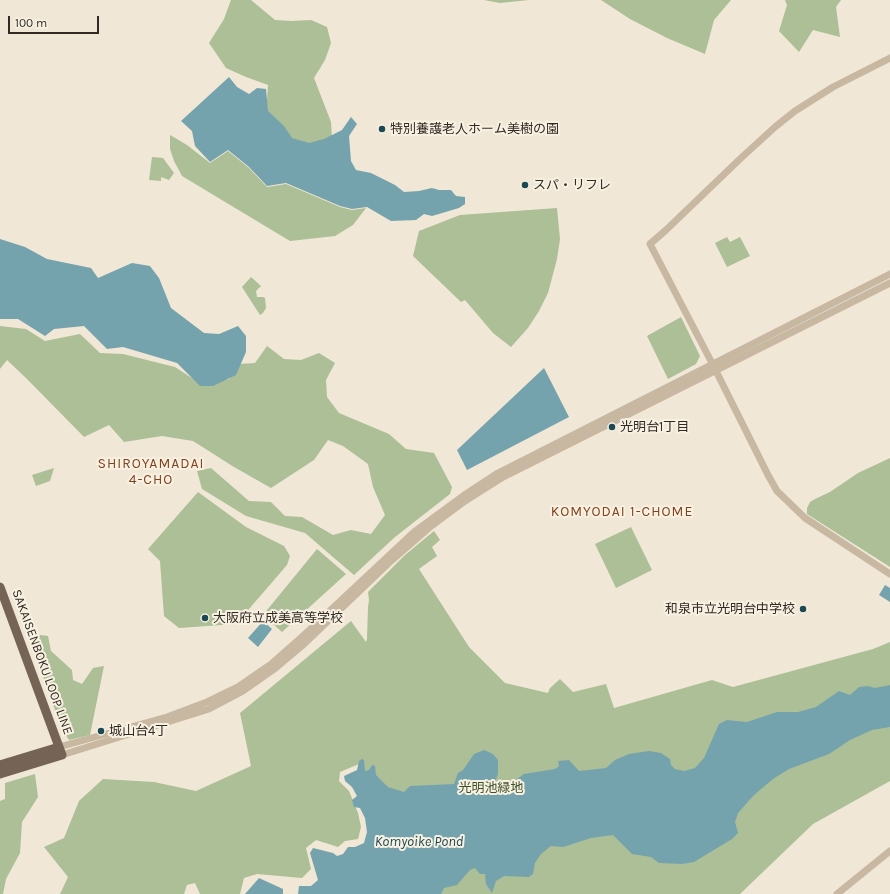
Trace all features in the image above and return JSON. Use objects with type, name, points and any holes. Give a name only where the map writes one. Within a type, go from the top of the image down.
[{"type":"main road","name":"SAKAISENBOKU LOOP LINE","points":[[0,587],[61,751]]},
{"type":"main road","name":"SAKAISENBOKU LOOP LINE","points":[[0,765],[61,751]]},
{"type":"main road","name":"SAKAISENBOKU LOOP LINE","points":[[0,774],[61,751]]},
{"type":"street","points":[[890,58],[833,87],[790,115],[741,158],[650,244],[777,491],[805,518],[890,574]]},
{"type":"street","points":[[714,368],[890,274]]},
{"type":"street","points":[[61,751],[167,717],[207,702],[238,687],[270,665],[414,532],[462,496],[498,473],[890,283]]},
{"type":"street","points":[[837,894],[890,851]]},
{"type":"green space","points":[[231,0],[251,0],[275,20],[311,20],[327,27],[331,43],[325,60],[314,78],[331,122],[332,139],[306,147],[287,138],[266,113],[268,85],[226,68],[209,43],[224,19]]},
{"type":"green space","points":[[484,0],[529,0],[500,3]]},
{"type":"green space","points":[[601,0],[731,0],[714,20],[705,54],[667,38],[630,19]]},
{"type":"green space","points":[[785,0],[841,0],[836,7],[840,37],[813,30],[799,52],[779,31],[787,5]]},
{"type":"green space","points":[[170,135],[187,145],[210,163],[228,151],[249,168],[267,187],[286,184],[340,207],[352,210],[366,208],[353,225],[335,236],[290,241],[182,176],[174,161],[170,149]]},
{"type":"green space","points":[[152,157],[163,158],[174,173],[169,180],[161,177],[161,181],[149,180]]},
{"type":"green space","points":[[557,208],[560,239],[557,259],[548,293],[528,328],[511,347],[493,333],[465,300],[461,302],[413,256],[419,231],[460,215]]},
{"type":"green space","points":[[727,237],[730,242],[740,237],[750,256],[727,267],[715,243]]},
{"type":"green space","points":[[251,277],[261,286],[256,291],[257,297],[265,298],[266,308],[260,315],[242,287]]},
{"type":"green space","points":[[681,317],[700,356],[696,364],[668,379],[647,336]]},
{"type":"green space","points":[[0,326],[26,329],[45,341],[80,334],[100,353],[123,354],[175,367],[201,384],[229,379],[239,364],[255,363],[267,346],[284,359],[301,360],[319,353],[335,363],[326,380],[327,397],[339,413],[389,434],[406,449],[434,453],[452,487],[450,494],[395,537],[354,575],[305,533],[246,516],[202,489],[197,471],[211,468],[249,501],[271,502],[285,516],[302,517],[333,535],[351,530],[371,534],[385,515],[373,487],[368,464],[343,446],[328,440],[314,460],[271,488],[193,441],[162,436],[124,442],[109,425],[84,437],[7,360],[0,369]]},
{"type":"green space","points":[[890,458],[890,567],[807,514],[807,508],[810,502],[830,492],[858,473]]},
{"type":"green space","points":[[54,468],[50,481],[36,486],[32,475]]},
{"type":"green space","points":[[198,492],[246,527],[284,546],[290,556],[287,565],[236,624],[179,628],[164,616],[160,561],[148,549]]},
{"type":"green space","points":[[631,527],[652,570],[616,588],[595,544]]},
{"type":"green space","name":"光明池緑地","points":[[434,531],[440,540],[432,547],[437,556],[419,569],[469,647],[505,683],[548,693],[550,688],[560,679],[573,692],[606,684],[614,708],[712,680],[733,687],[873,649],[890,642],[890,781],[813,824],[740,894],[393,894],[359,764],[340,772],[339,781],[349,791],[358,813],[361,827],[358,839],[345,841],[338,847],[316,840],[306,848],[311,869],[302,878],[257,874],[244,878],[240,894],[200,894],[195,883],[187,885],[184,894],[60,894],[68,877],[44,847],[64,838],[79,801],[103,779],[154,782],[196,791],[251,766],[240,713],[351,621],[366,642],[369,600],[368,592],[405,555]]},
{"type":"green space","points":[[317,549],[346,574],[282,632],[263,615]]},
{"type":"green space","points":[[40,635],[48,636],[51,651],[72,670],[73,680],[82,684],[93,668],[104,666],[90,735],[69,740],[62,729],[32,646]]},
{"type":"green space","points":[[35,774],[38,797],[22,822],[20,853],[6,879],[3,894],[0,894],[0,801],[5,799],[5,783]]},
{"type":"water","points":[[229,77],[237,87],[249,94],[257,88],[266,89],[268,111],[284,126],[292,138],[309,143],[324,139],[342,130],[351,117],[357,124],[349,136],[351,161],[356,170],[371,173],[395,185],[404,192],[432,188],[439,190],[451,190],[456,196],[465,197],[465,204],[459,208],[432,216],[424,214],[416,220],[391,221],[367,207],[352,209],[340,206],[286,183],[267,186],[249,167],[228,150],[210,162],[195,146],[192,131],[181,121]]},
{"type":"water","points":[[0,239],[25,247],[47,259],[91,268],[98,278],[132,263],[150,266],[159,278],[171,308],[204,333],[219,334],[238,326],[246,336],[246,352],[236,375],[213,386],[200,386],[177,363],[123,347],[107,349],[84,326],[54,329],[45,336],[18,319],[0,319]]},
{"type":"water","points":[[544,368],[569,417],[467,470],[457,450]]},
{"type":"water","points":[[885,585],[890,588],[890,602],[879,595]]},
{"type":"water","points":[[263,621],[272,629],[258,647],[248,638]]},
{"type":"water","name":"Komyoike Pond","points":[[890,685],[890,727],[872,730],[850,740],[829,754],[789,769],[773,779],[754,795],[738,813],[735,822],[738,833],[732,839],[694,862],[682,864],[659,863],[651,857],[632,854],[613,835],[591,838],[563,847],[551,846],[541,854],[535,863],[533,874],[529,877],[504,876],[496,881],[492,893],[486,884],[485,874],[480,874],[475,868],[470,870],[457,885],[444,888],[441,894],[298,894],[299,886],[311,886],[318,880],[310,853],[313,848],[333,853],[337,856],[343,854],[348,847],[355,847],[364,843],[367,832],[365,818],[360,808],[354,807],[352,800],[357,796],[352,787],[345,781],[344,776],[357,770],[359,761],[362,759],[364,760],[365,771],[369,770],[372,765],[375,766],[376,775],[388,787],[404,792],[410,786],[454,784],[458,773],[463,770],[474,754],[484,750],[493,754],[498,760],[498,774],[494,784],[499,790],[506,793],[517,779],[524,774],[555,769],[559,766],[558,761],[569,760],[579,771],[606,768],[615,760],[629,754],[649,751],[661,753],[670,759],[671,765],[675,769],[684,771],[695,768],[704,758],[719,724],[727,720],[747,722],[777,712],[798,712],[816,707],[839,691],[850,695],[859,687],[868,686],[875,688]]},
{"type":"water","points":[[259,878],[283,889],[283,894],[245,894]]},
{"type":"place","name":"特別養護老人ホーム美樹の園","points":[[382,129]]},
{"type":"place","name":"スパ・リフレ","points":[[525,185]]},
{"type":"place","name":"光明台1丁目","points":[[612,427]]},
{"type":"place","name":"和泉市立光明台中学校","points":[[803,609]]},
{"type":"place","name":"大阪府立成美高等学校","points":[[205,618]]},
{"type":"place","name":"城山台4丁","points":[[101,731]]},
{"type":"district","name":"SHIROYAMADAI 4-CHO","points":[[151,472]]},
{"type":"district","name":"KOMYODAI 1-CHOME","points":[[622,512]]}]
